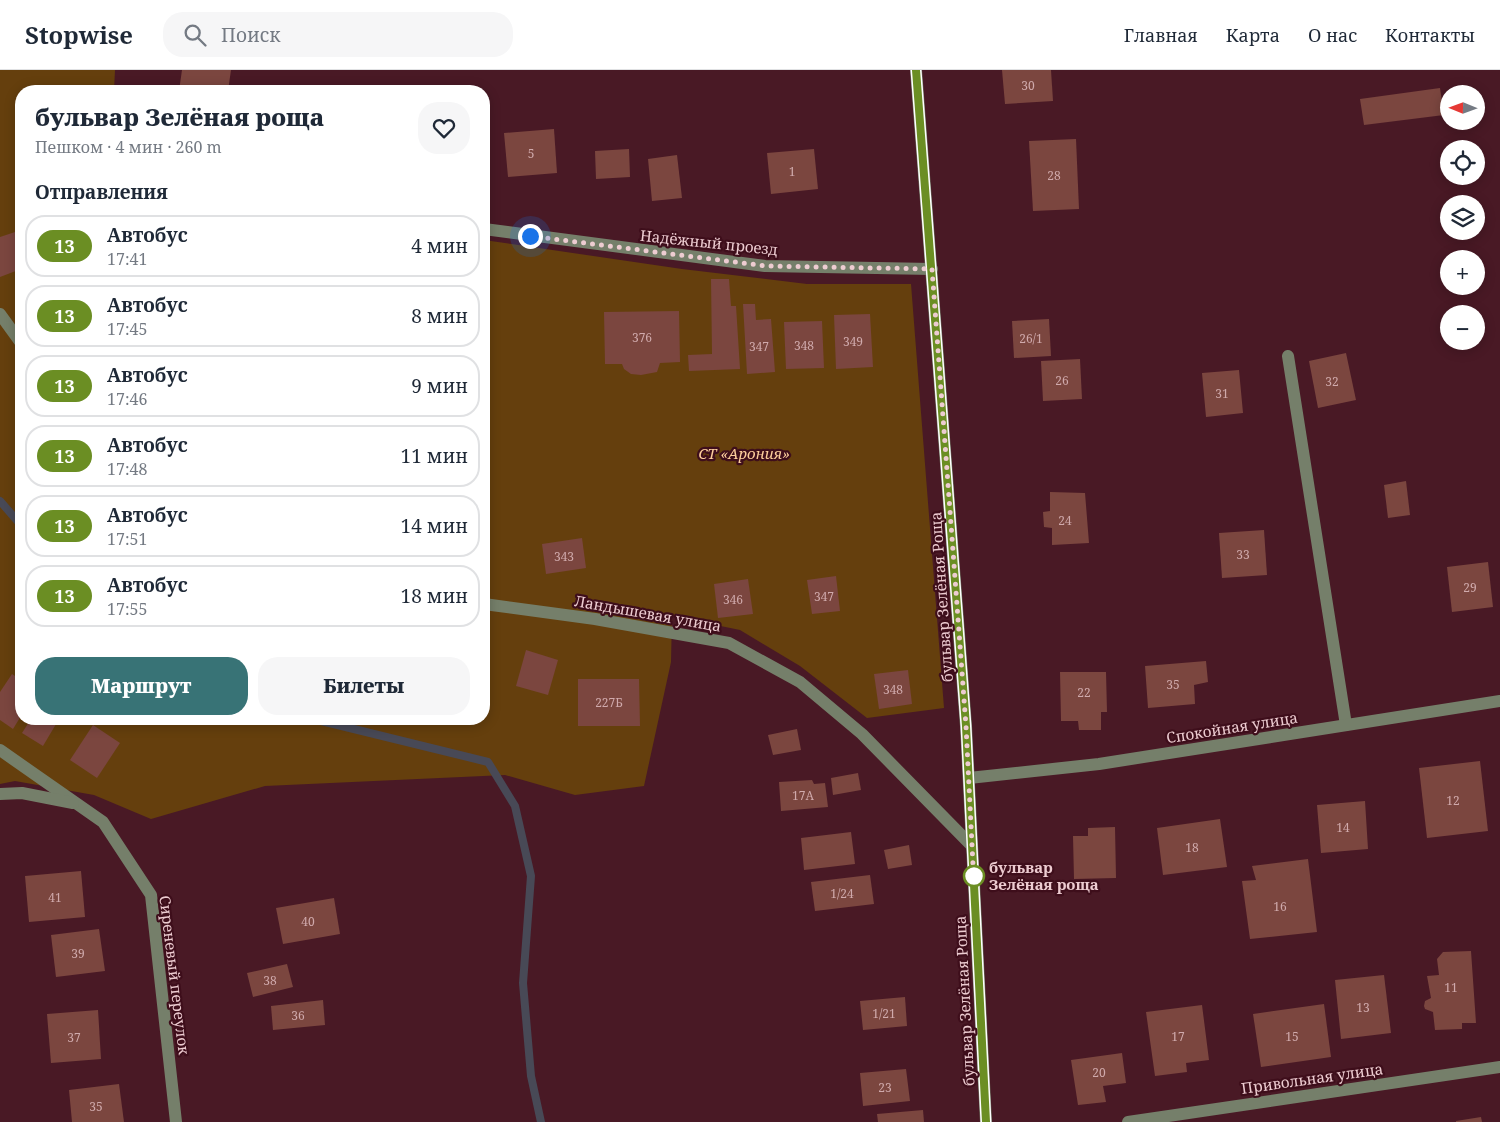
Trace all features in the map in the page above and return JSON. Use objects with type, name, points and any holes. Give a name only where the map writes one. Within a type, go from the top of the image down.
[{"type":"street","name":"бульвар Зелёная Роща","points":[[916,70],[969,778],[986,1122]]},
{"type":"street","name":"Надёжный проезд","points":[[490,230],[766,266],[932,269]]},
{"type":"street","points":[[0,314],[15,335]]},
{"type":"street","points":[[1288,356],[1346,725]]},
{"type":"street","name":"Ландышевая улица","points":[[490,605],[595,619],[728,643],[800,682],[862,734],[972,846]]},
{"type":"street","name":"Спокойная улица","points":[[969,778],[1099,764],[1500,701]]},
{"type":"street","name":"Сиреневый переулок","points":[[0,750],[103,822],[151,895],[176,1122]]},
{"type":"street","points":[[0,794],[22,793],[78,804]]},
{"type":"street","name":"Привольная улица","points":[[1128,1122],[1500,1067]]},
{"type":"green space","name":"СТ «Арония»","points":[[0,70],[115,70],[114,85],[15,85],[15,725],[490,725],[490,241],[682,269],[807,284],[911,284],[944,708],[867,718],[800,666],[740,630],[672,616],[671,662],[644,786],[575,795],[505,775],[265,786],[151,819],[94,795],[15,781],[0,784]]},
{"type":"building","points":[[182,70],[231,70],[229,85],[180,85]]},
{"type":"building","points":[[1002,70],[1051,70],[1053,101],[1005,104]]},
{"type":"building","points":[[1440,88],[1440,116],[1364,125],[1360,99]]},
{"type":"building","points":[[554,129],[557,173],[508,177],[504,133]]},
{"type":"building","points":[[1076,139],[1079,209],[1033,211],[1029,141]]},
{"type":"building","points":[[629,149],[630,177],[596,179],[595,151]]},
{"type":"building","points":[[814,149],[818,189],[771,194],[767,153]]},
{"type":"building","points":[[677,155],[682,198],[652,201],[648,159]]},
{"type":"building","points":[[15,232],[15,271],[0,277],[0,237]]},
{"type":"building","points":[[711,279],[729,279],[731,306],[736,306],[740,369],[689,371],[688,355],[712,354]]},
{"type":"building","points":[[743,304],[755,304],[756,320],[771,319],[775,372],[747,374]]},
{"type":"building","points":[[679,311],[680,362],[660,363],[657,372],[641,375],[631,374],[624,369],[622,364],[605,364],[604,312]]},
{"type":"building","points":[[870,314],[873,367],[836,369],[834,315]]},
{"type":"building","points":[[1049,319],[1051,356],[1014,358],[1012,321]]},
{"type":"building","points":[[822,321],[824,368],[786,369],[784,322]]},
{"type":"building","points":[[1346,353],[1356,400],[1318,408],[1309,361]]},
{"type":"building","points":[[1080,359],[1082,399],[1043,401],[1041,361]]},
{"type":"building","points":[[1239,370],[1243,413],[1206,417],[1202,373]]},
{"type":"building","points":[[1406,481],[1410,515],[1388,518],[1384,485]]},
{"type":"building","points":[[1050,492],[1085,493],[1089,543],[1052,545],[1052,528],[1044,527],[1043,512],[1050,511]]},
{"type":"building","points":[[1264,530],[1267,575],[1222,578],[1219,533]]},
{"type":"building","points":[[582,538],[586,568],[546,574],[542,544]]},
{"type":"building","points":[[1488,562],[1493,607],[1452,612],[1447,567]]},
{"type":"building","points":[[836,576],[840,611],[812,614],[807,580]]},
{"type":"building","points":[[748,579],[753,614],[718,618],[714,584]]},
{"type":"building","points":[[526,650],[558,660],[548,695],[516,686]]},
{"type":"building","points":[[1206,661],[1208,682],[1194,685],[1195,704],[1148,708],[1145,666]]},
{"type":"building","points":[[908,670],[912,704],[879,709],[874,674]]},
{"type":"building","points":[[1060,672],[1106,672],[1107,712],[1101,712],[1101,730],[1079,730],[1078,721],[1061,721]]},
{"type":"building","points":[[12,674],[15,676],[15,725],[13,729],[0,720],[0,692]]},
{"type":"building","points":[[578,679],[639,679],[640,726],[578,726]]},
{"type":"building","points":[[27,725],[55,725],[43,746],[22,733]]},
{"type":"building","points":[[93,725],[120,743],[97,778],[70,760]]},
{"type":"building","points":[[797,729],[801,750],[773,755],[768,735]]},
{"type":"building","points":[[1480,761],[1488,831],[1427,838],[1419,768]]},
{"type":"building","points":[[858,773],[861,790],[833,795],[831,778]]},
{"type":"building","points":[[812,780],[814,784],[825,783],[828,807],[781,811],[779,782]]},
{"type":"building","points":[[1365,801],[1368,849],[1321,853],[1317,805]]},
{"type":"building","points":[[1220,819],[1227,867],[1163,875],[1157,828]]},
{"type":"building","points":[[1115,827],[1116,878],[1074,879],[1073,836],[1088,836],[1088,828]]},
{"type":"building","points":[[851,832],[855,864],[804,870],[801,838]]},
{"type":"building","points":[[909,845],[912,865],[888,869],[884,850]]},
{"type":"building","points":[[1308,859],[1317,932],[1250,939],[1242,881],[1256,880],[1252,866]]},
{"type":"building","points":[[81,871],[85,917],[29,922],[25,876]]},
{"type":"building","points":[[870,875],[874,904],[815,911],[811,882]]},
{"type":"building","points":[[334,898],[340,934],[283,944],[276,908]]},
{"type":"building","points":[[99,929],[105,971],[56,977],[51,935]]},
{"type":"building","points":[[1471,951],[1476,1023],[1462,1023],[1462,1029],[1435,1030],[1433,1012],[1425,1009],[1424,1006],[1425,1001],[1431,998],[1427,976],[1439,975],[1437,959],[1443,952]]},
{"type":"building","points":[[287,964],[293,987],[253,997],[247,973]]},
{"type":"building","points":[[1384,975],[1391,1033],[1341,1039],[1335,980]]},
{"type":"building","points":[[905,997],[907,1026],[863,1030],[860,1001]]},
{"type":"building","points":[[323,1000],[325,1025],[273,1030],[271,1006]]},
{"type":"building","points":[[1324,1004],[1331,1057],[1261,1067],[1253,1014]]},
{"type":"building","points":[[1202,1005],[1209,1060],[1186,1063],[1187,1072],[1155,1076],[1146,1012]]},
{"type":"building","points":[[98,1010],[101,1059],[51,1063],[47,1014]]},
{"type":"building","points":[[1122,1053],[1126,1083],[1103,1086],[1106,1102],[1078,1105],[1071,1060]]},
{"type":"building","points":[[906,1069],[910,1101],[863,1106],[860,1073]]},
{"type":"building","points":[[119,1084],[124,1122],[72,1122],[69,1090]]},
{"type":"building","points":[[923,1110],[924,1122],[878,1122],[877,1114]]},
{"type":"building","points":[[1481,1117],[1482,1122],[1456,1122],[1456,1121]]},
{"type":"waterway","points":[[0,501],[15,518]]},
{"type":"waterway","points":[[337,725],[488,762],[515,806],[531,876],[523,983],[531,1076],[541,1122]]},
{"type":"bus line","name":"13","points":[[916,70],[966,726],[986,1122]]},
{"type":"place","name":"бульвар Зелёная роща","points":[[974,876]]},
{"type":"route","points":[[530,236],[766,266],[932,269],[966,726],[974,885],[974,876]]}]
